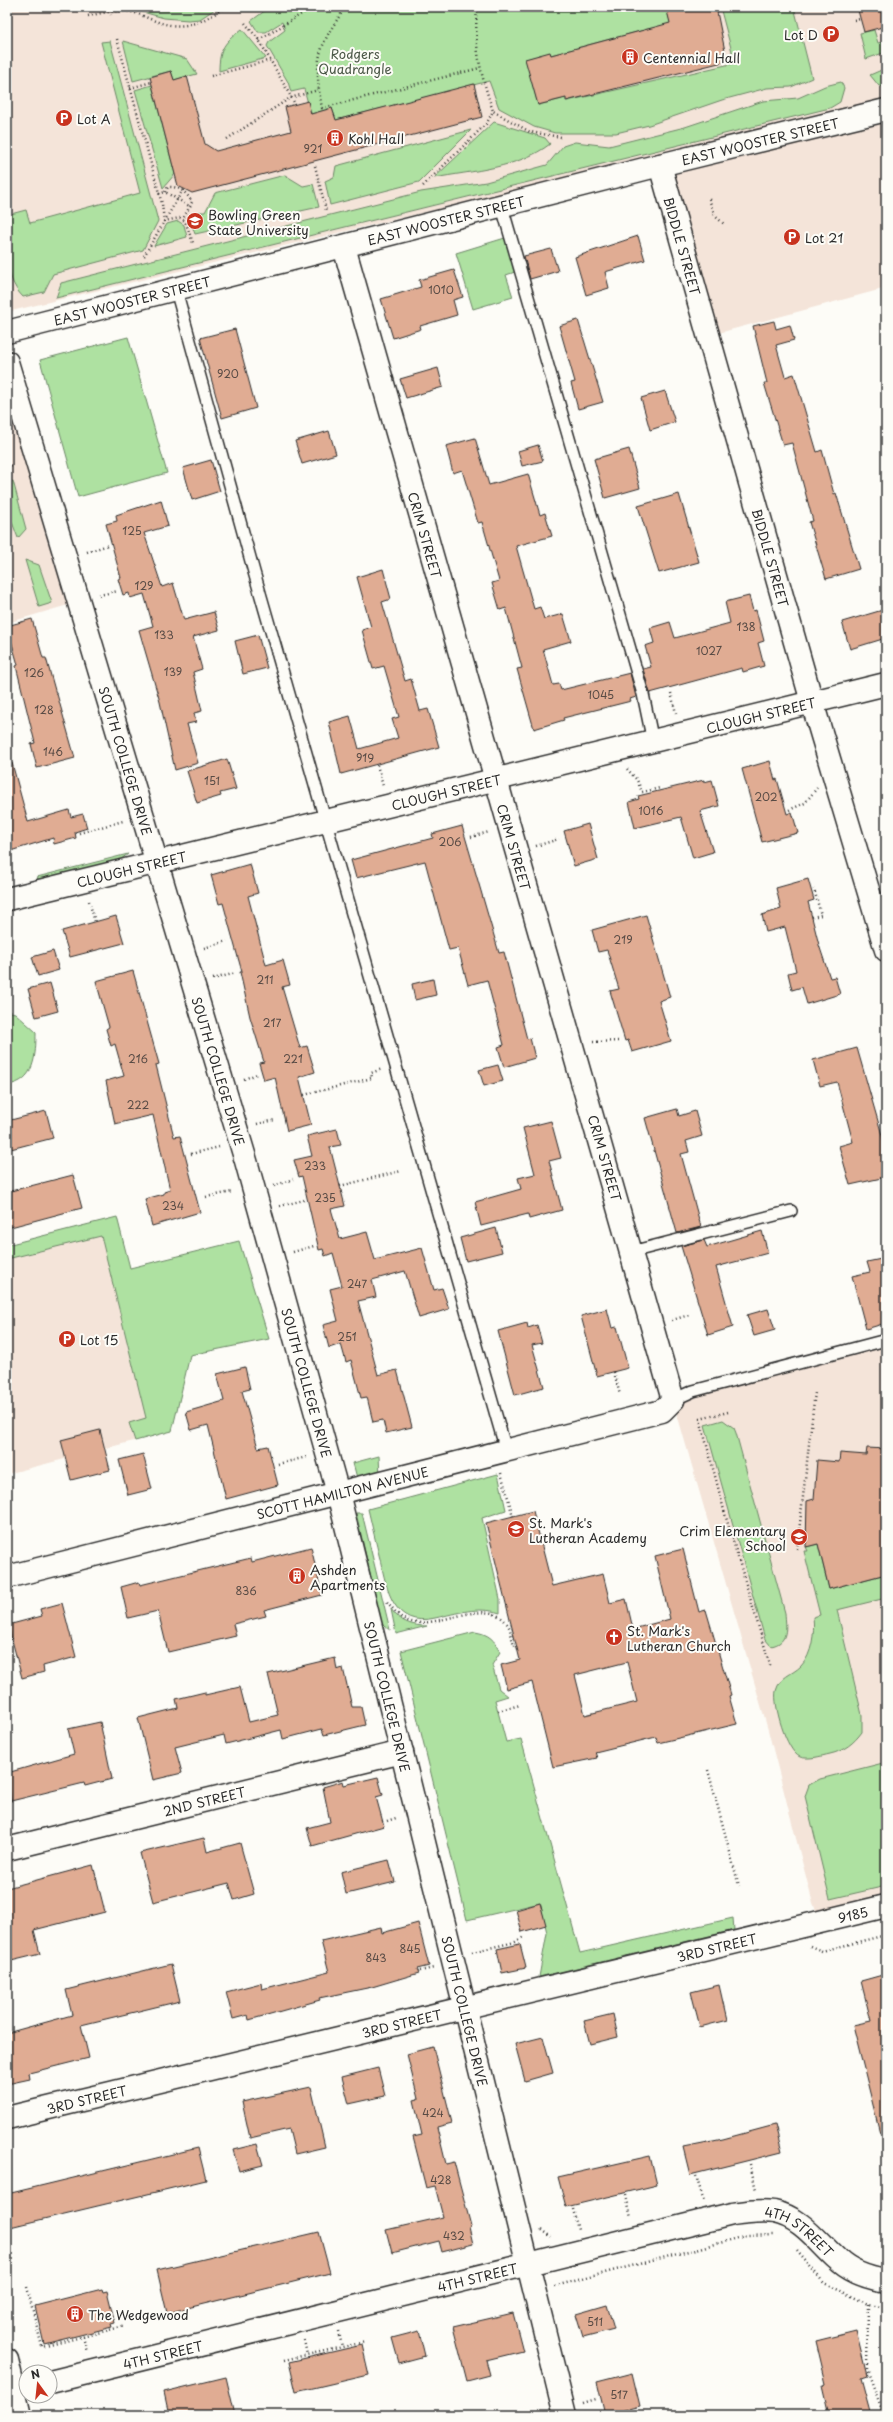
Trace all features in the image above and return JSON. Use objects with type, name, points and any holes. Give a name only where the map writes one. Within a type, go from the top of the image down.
[{"type":"street","name":"EAST WOOSTER STREET","points":[[7,332],[502,207],[660,165],[886,110]]},
{"type":"street","name":"BIDDLE STREET","points":[[660,165],[812,702],[886,950]]},
{"type":"street","name":"CRIM STREET","points":[[344,247],[494,779],[673,1400]]},
{"type":"street","name":"SOUTH COLLEGE DRIVE","points":[[7,362],[246,1161],[338,1493],[527,2264],[572,2410]]},
{"type":"street","name":"CLOUGH STREET","points":[[7,899],[886,684]]},
{"type":"street","name":"SCOTT HAMILTON AVENUE","points":[[7,1577],[338,1493],[503,1460],[662,1411],[673,1400]]},
{"type":"street","name":"2ND STREET","points":[[7,1849],[402,1752]]},
{"type":"street","name":"9185","points":[[820,1922],[886,1906]]},
{"type":"street","name":"3RD STREET","points":[[7,2118],[820,1922]]},
{"type":"street","name":"4TH STREET","points":[[58,2380],[732,2214],[757,2211],[776,2212],[796,2222],[818,2238],[837,2260],[855,2273],[886,2281]]},
{"type":"street","points":[[7,2360],[16,2390],[20,2415]]},
{"type":"lane","points":[[502,207],[642,694],[653,742]]},
{"type":"lane","points":[[176,290],[395,1065],[503,1460]]},
{"type":"lane","points":[[631,1252],[791,1211]]},
{"type":"lane","points":[[673,1400],[693,1391],[886,1340]]},
{"type":"path","points":[[109,7],[110,14]]},
{"type":"path","points":[[88,16],[132,12],[160,23],[189,25],[206,21],[225,7]]},
{"type":"path","points":[[259,40],[313,7]]},
{"type":"path","points":[[346,7],[326,35],[317,66],[318,90],[322,108],[480,68]]},
{"type":"path","points":[[423,186],[487,123],[493,111],[480,68],[474,36],[477,7]]},
{"type":"path","points":[[854,20],[861,19]]},
{"type":"path","points":[[245,23],[259,40],[290,98],[295,104]]},
{"type":"path","points":[[117,39],[159,194],[164,221]]},
{"type":"path","points":[[211,76],[271,60]]},
{"type":"path","points":[[130,88],[152,82]]},
{"type":"path","points":[[227,139],[290,98],[318,90]]},
{"type":"path","points":[[493,111],[530,132],[561,137]]},
{"type":"path","points":[[314,166],[326,210]]},
{"type":"path","points":[[159,194],[165,192],[168,187],[175,186],[183,189],[192,202],[191,207],[183,219]]},
{"type":"path","points":[[144,256],[183,189]]},
{"type":"path","points":[[165,192],[191,207]]},
{"type":"path","points":[[710,198],[715,216],[724,224]]},
{"type":"path","points":[[164,221],[180,218],[183,219],[188,225],[193,244]]},
{"type":"path","points":[[7,467],[14,464]]},
{"type":"path","points":[[87,552],[108,545]]},
{"type":"path","points":[[99,596],[118,591]]},
{"type":"path","points":[[671,693],[676,713]]},
{"type":"path","points":[[377,765],[384,787]]},
{"type":"path","points":[[625,767],[637,780],[642,792],[660,788]]},
{"type":"path","points":[[789,810],[804,803],[817,787],[836,780]]},
{"type":"path","points":[[79,833],[126,820]]},
{"type":"path","points":[[471,837],[490,832]]},
{"type":"path","points":[[536,846],[559,839]]},
{"type":"path","points":[[812,918],[821,915],[814,889]]},
{"type":"path","points":[[89,899],[95,922]]},
{"type":"path","points":[[204,948],[227,941]]},
{"type":"path","points":[[212,980],[236,973]]},
{"type":"path","points":[[587,1043],[619,1041]]},
{"type":"path","points":[[304,1095],[372,1078],[371,1073],[395,1065]]},
{"type":"path","points":[[241,1080],[257,1074]]},
{"type":"path","points":[[254,1125],[275,1120]]},
{"type":"path","points":[[191,1154],[219,1147]]},
{"type":"path","points":[[340,1186],[401,1171]]},
{"type":"path","points":[[272,1186],[293,1180]]},
{"type":"path","points":[[206,1197],[232,1192]]},
{"type":"path","points":[[277,1206],[304,1200]]},
{"type":"path","points":[[291,1253],[314,1246]]},
{"type":"path","points":[[668,1321],[689,1314]]},
{"type":"path","points":[[614,1372],[620,1396]]},
{"type":"path","points":[[797,1549],[815,1392]]},
{"type":"path","points":[[728,1412],[700,1419],[727,1522],[771,1668]]},
{"type":"path","points":[[305,1449],[309,1465]]},
{"type":"path","points":[[278,1464],[307,1457]]},
{"type":"path","points":[[503,1460],[513,1516]]},
{"type":"path","points":[[386,1601],[406,1621],[422,1624],[477,1612],[497,1615],[508,1625],[514,1646],[516,1645]]},
{"type":"path","points":[[498,1711],[520,1705]]},
{"type":"path","points":[[708,1770],[739,1886]]},
{"type":"path","points":[[472,1952],[515,1942],[523,1937]]},
{"type":"path","points":[[420,1971],[440,1966]]},
{"type":"path","points":[[750,2164],[757,2192]]},
{"type":"path","points":[[696,2176],[704,2202]]},
{"type":"path","points":[[626,2195],[632,2220]]},
{"type":"path","points":[[573,2209],[579,2233]]},
{"type":"path","points":[[551,2288],[565,2282],[746,2236],[776,2235],[781,2238]]},
{"type":"path","points":[[795,2249],[824,2283],[868,2304],[886,2307]]},
{"type":"path","points":[[27,2287],[42,2347],[125,2326]]},
{"type":"path","points":[[868,2304],[867,2369],[884,2415]]},
{"type":"path","points":[[338,2327],[342,2347]]},
{"type":"path","points":[[303,2335],[307,2355]]},
{"type":"path","points":[[83,2337],[88,2355]]},
{"type":"path","points":[[284,2360],[364,2342]]},
{"type":"path","points":[[572,2410],[596,2399]]},
{"type":"shaded area","name":"Bowling Green State University","points":[[7,7],[886,7],[886,288],[715,334],[665,155],[7,312]]},
{"type":"shaded area","points":[[7,362],[78,602],[7,623]]},
{"type":"shaded area","name":"Lot 15","points":[[117,1217],[172,1431],[7,1474],[7,1245]]},
{"type":"shaded area","name":"Crim Elementary School","points":[[886,1340],[886,1906],[820,1922],[812,1900],[768,1730],[673,1400]]},
{"type":"green space","points":[[112,7],[218,7],[200,19],[188,20],[164,18],[132,9]]},
{"type":"green space","name":"Rodgers Quadrangle","points":[[270,7],[666,7],[675,39],[648,29],[551,55],[550,53],[526,59],[538,105],[562,99],[565,96],[567,101],[735,63],[720,7],[794,7],[812,78],[791,87],[767,88],[722,100],[649,125],[616,133],[555,133],[534,127],[499,108],[489,81],[336,120],[332,108],[311,114],[304,89],[291,92],[288,82],[267,46],[269,42],[285,30],[282,22],[266,32],[258,32],[251,21]]},
{"type":"green space","points":[[242,29],[266,58],[219,71],[220,57],[224,46]]},
{"type":"green space","points":[[874,30],[878,43],[886,41],[886,52],[866,59],[860,33]]},
{"type":"green space","points":[[110,41],[158,221],[143,250],[53,274],[44,292],[23,297],[16,289],[7,259],[7,215],[26,210],[30,223],[140,193],[101,42]]},
{"type":"green space","points":[[123,41],[187,59],[197,74],[174,80],[171,71],[133,81]]},
{"type":"green space","points":[[886,68],[886,88],[879,86],[870,75]]},
{"type":"green space","points":[[841,82],[844,88],[840,102],[830,108],[56,298],[61,283],[421,192],[486,182],[547,165],[563,146],[575,142],[609,146],[685,127],[763,101],[798,98],[825,86]]},
{"type":"green space","points":[[152,85],[175,174],[163,188],[135,90]]},
{"type":"green space","points":[[494,122],[545,138],[550,144],[538,152],[510,163],[434,178]]},
{"type":"green space","points":[[471,130],[419,182],[330,205],[325,181],[334,177],[336,166]]},
{"type":"green space","points":[[285,175],[303,186],[313,184],[319,207],[195,234],[190,220],[195,212],[205,212],[215,193]]},
{"type":"green space","points":[[178,221],[184,225],[187,237],[154,246],[167,224]]},
{"type":"green space","points":[[505,238],[515,272],[506,275],[513,297],[473,309],[456,253]]},
{"type":"green space","points":[[128,337],[167,473],[78,497],[40,360]]},
{"type":"green space","points":[[13,481],[26,529],[18,538],[7,509],[7,483]]},
{"type":"green space","points":[[25,560],[39,565],[52,603],[39,607]]},
{"type":"green space","points":[[128,854],[117,862],[38,880],[37,877]]},
{"type":"green space","points":[[7,1011],[15,1013],[36,1032],[32,1066],[23,1079],[16,1083],[7,1085]]},
{"type":"green space","points":[[117,1217],[130,1268],[239,1241],[269,1339],[190,1355],[172,1431],[135,1441],[129,1423],[146,1418],[101,1236],[7,1259],[7,1245]]},
{"type":"green space","points":[[723,1420],[734,1428],[736,1433],[785,1613],[786,1629],[784,1638],[781,1642],[771,1646],[765,1639],[705,1425]]},
{"type":"green space","points":[[379,1456],[380,1476],[357,1478],[353,1463]]},
{"type":"green space","points":[[498,1474],[506,1510],[482,1518],[500,1599],[500,1613],[475,1610],[421,1620],[410,1617],[401,1612],[394,1604],[389,1594],[368,1509]]},
{"type":"green space","points":[[356,1513],[362,1513],[390,1630],[382,1625]]},
{"type":"green space","points":[[818,1544],[829,1589],[886,1574],[886,1598],[837,1610],[862,1715],[862,1732],[856,1740],[840,1751],[819,1757],[807,1758],[800,1757],[795,1753],[785,1737],[777,1706],[776,1691],[780,1682],[798,1669],[808,1656],[814,1629],[813,1617],[820,1615],[804,1551],[808,1551],[806,1547]]},
{"type":"green space","points":[[391,1609],[402,1620],[411,1624],[427,1626],[396,1634]]},
{"type":"green space","points":[[475,1632],[484,1634],[491,1638],[500,1652],[492,1665],[499,1689],[508,1696],[495,1700],[506,1742],[521,1739],[580,1953],[733,1918],[734,1930],[539,1977],[547,1933],[540,1903],[467,1920],[401,1651]]},
{"type":"green space","points":[[883,1763],[886,1772],[886,1886],[830,1899],[805,1796],[809,1785],[820,1779]]},
{"type":"building","name":"Centennial Hall","points":[[666,7],[716,7],[727,61],[566,101],[566,98],[538,105],[525,59],[550,52],[551,55],[670,23]]},
{"type":"building","points":[[857,7],[886,7],[886,26],[864,32]]},
{"type":"building","name":"Kohl Hall","points":[[171,71],[174,80],[187,76],[205,144],[216,151],[291,131],[285,107],[308,101],[311,114],[332,108],[336,120],[474,84],[482,117],[192,193],[178,186],[150,77]]},
{"type":"building","points":[[638,236],[645,260],[605,272],[609,288],[586,295],[575,257]]},
{"type":"building","points":[[551,249],[558,271],[530,279],[524,256]]},
{"type":"building","points":[[454,270],[463,297],[453,300],[457,315],[420,326],[421,329],[393,338],[381,299],[421,287],[419,280]]},
{"type":"building","points":[[578,320],[603,402],[578,409],[571,383],[575,382],[559,326]]},
{"type":"building","points":[[774,321],[776,329],[790,325],[794,340],[776,345],[785,377],[794,374],[817,452],[822,450],[834,494],[836,493],[859,569],[826,579],[809,522],[813,521],[792,443],[783,445],[764,383],[767,383],[753,326]]},
{"type":"building","points":[[235,329],[256,408],[222,418],[200,338]]},
{"type":"building","points":[[438,368],[443,387],[406,398],[400,379]]},
{"type":"building","points":[[665,391],[675,422],[650,430],[641,398]]},
{"type":"building","points":[[329,431],[336,454],[302,464],[295,441]]},
{"type":"building","points":[[475,438],[489,485],[528,474],[540,515],[545,513],[552,536],[516,546],[534,609],[540,607],[544,619],[563,614],[571,641],[543,649],[553,685],[559,684],[561,690],[630,673],[636,697],[630,699],[631,701],[563,718],[564,720],[534,729],[517,669],[522,668],[506,608],[500,610],[492,583],[499,581],[482,522],[478,523],[462,470],[453,473],[446,446]]},
{"type":"building","points":[[538,445],[543,461],[522,466],[518,451]]},
{"type":"building","points":[[629,449],[640,488],[605,498],[594,459]]},
{"type":"building","points":[[211,460],[220,491],[192,500],[183,468]]},
{"type":"building","points":[[679,494],[699,562],[659,573],[638,506]]},
{"type":"building","points":[[161,500],[168,526],[144,533],[162,587],[173,583],[184,620],[214,612],[219,630],[193,637],[202,669],[193,672],[202,711],[194,713],[196,722],[187,724],[198,763],[175,770],[160,702],[139,630],[153,626],[144,594],[130,598],[129,593],[123,595],[118,579],[121,578],[106,524],[117,521],[116,515]]},
{"type":"building","points":[[383,569],[391,599],[382,602],[405,681],[411,679],[420,711],[428,709],[439,747],[341,774],[329,722],[350,716],[359,749],[398,738],[392,719],[399,717],[384,666],[373,669],[362,630],[371,627],[357,577]]},
{"type":"building","points":[[749,596],[753,611],[756,610],[764,641],[758,643],[764,666],[743,672],[742,668],[650,693],[643,669],[651,667],[645,646],[654,643],[650,628],[670,622],[675,638],[730,623],[725,602]]},
{"type":"building","points":[[886,609],[886,638],[850,649],[842,622]]},
{"type":"building","points":[[32,619],[43,658],[46,658],[75,758],[37,768],[31,744],[35,743],[16,666],[18,665],[7,626]]},
{"type":"building","points":[[258,635],[267,668],[243,674],[235,641]]},
{"type":"building","points":[[227,759],[236,789],[220,793],[221,796],[197,803],[187,771]]},
{"type":"building","points":[[770,761],[787,814],[792,812],[798,833],[762,842],[742,769]]},
{"type":"building","points":[[12,763],[28,822],[69,810],[71,817],[83,814],[87,828],[75,832],[76,838],[54,844],[53,838],[7,852],[7,764]]},
{"type":"building","points":[[704,780],[704,782],[712,780],[719,806],[700,811],[713,852],[693,858],[681,817],[635,828],[629,802],[639,799],[638,796]]},
{"type":"building","points":[[588,824],[598,859],[574,866],[564,831]]},
{"type":"building","points":[[462,826],[499,953],[504,952],[527,1039],[530,1038],[535,1058],[504,1067],[498,1047],[504,1045],[487,980],[468,985],[458,948],[449,950],[425,861],[356,878],[351,860],[433,838],[432,834]]},
{"type":"building","points":[[250,864],[258,893],[248,896],[266,965],[283,960],[290,985],[282,987],[300,1048],[307,1046],[315,1072],[299,1077],[311,1125],[287,1131],[275,1077],[264,1080],[259,1063],[264,1062],[250,1017],[240,972],[242,972],[223,903],[219,904],[211,875]]},
{"type":"building","points":[[808,879],[814,900],[808,902],[819,945],[830,978],[835,977],[840,994],[807,1004],[802,987],[792,990],[788,973],[796,971],[785,927],[766,932],[762,915],[781,909],[776,888]]},
{"type":"building","points":[[646,915],[670,997],[659,1001],[671,1041],[632,1052],[628,1040],[625,1041],[610,991],[619,989],[607,950],[598,952],[592,930]]},
{"type":"building","points":[[116,916],[124,943],[70,957],[62,931]]},
{"type":"building","points":[[53,951],[59,970],[38,976],[32,957]]},
{"type":"building","points":[[133,971],[159,1064],[156,1065],[174,1137],[180,1136],[200,1212],[152,1226],[145,1199],[164,1194],[164,1192],[170,1190],[153,1115],[115,1124],[106,1081],[124,1076],[115,1044],[111,1046],[106,1029],[109,1027],[96,981]]},
{"type":"building","points":[[433,979],[436,995],[415,1000],[412,984]]},
{"type":"building","points":[[50,983],[58,1011],[36,1017],[28,989]]},
{"type":"building","points":[[857,1048],[886,1149],[886,1177],[850,1185],[839,1146],[853,1142],[837,1082],[820,1086],[813,1060]]},
{"type":"building","points":[[498,1065],[503,1081],[484,1086],[479,1070]]},
{"type":"building","points":[[677,1109],[679,1116],[695,1111],[702,1136],[686,1141],[689,1152],[681,1154],[701,1227],[677,1233],[645,1118]]},
{"type":"building","points":[[46,1111],[53,1138],[7,1150],[7,1121]]},
{"type":"building","points":[[551,1121],[561,1158],[549,1161],[562,1210],[529,1219],[528,1214],[481,1226],[475,1202],[521,1189],[518,1178],[535,1174],[523,1128]]},
{"type":"building","points":[[337,1129],[341,1145],[330,1147],[345,1206],[331,1209],[340,1239],[367,1232],[375,1260],[422,1248],[434,1290],[442,1288],[449,1309],[419,1318],[405,1271],[372,1280],[376,1297],[358,1301],[378,1375],[397,1370],[412,1427],[386,1433],[383,1420],[373,1422],[367,1397],[361,1398],[351,1360],[346,1362],[341,1344],[329,1348],[323,1325],[338,1321],[330,1289],[342,1286],[333,1253],[325,1256],[323,1249],[319,1250],[302,1176],[299,1177],[294,1160],[312,1156],[307,1136]]},
{"type":"building","points":[[73,1175],[82,1208],[7,1228],[7,1192]]},
{"type":"building","points":[[496,1228],[502,1252],[466,1261],[460,1238]]},
{"type":"building","points":[[762,1231],[768,1253],[716,1267],[733,1327],[708,1335],[681,1246],[704,1240],[707,1247]]},
{"type":"building","points":[[886,1258],[886,1312],[884,1313],[886,1323],[866,1329],[852,1276],[870,1272],[867,1262]]},
{"type":"building","points":[[607,1309],[612,1328],[617,1327],[628,1368],[597,1376],[581,1316]]},
{"type":"building","points":[[768,1309],[775,1330],[754,1336],[747,1315]]},
{"type":"building","points":[[527,1323],[528,1328],[537,1325],[542,1343],[532,1345],[544,1387],[515,1395],[498,1331]]},
{"type":"building","points":[[245,1367],[250,1389],[242,1391],[258,1448],[268,1446],[278,1485],[226,1499],[208,1425],[191,1430],[186,1412],[224,1401],[217,1374]]},
{"type":"building","points":[[100,1430],[110,1470],[71,1480],[61,1440]]},
{"type":"building","points":[[867,1448],[886,1449],[886,1574],[829,1589],[818,1544],[806,1547],[807,1501],[814,1499],[817,1460],[839,1462],[840,1453],[866,1455]]},
{"type":"building","points":[[143,1454],[152,1489],[128,1495],[119,1460]]},
{"type":"building","name":"St. Mark's Lutheran Church","points":[[533,1511],[552,1586],[603,1574],[610,1603],[626,1599],[633,1629],[670,1619],[655,1556],[683,1549],[699,1612],[706,1610],[731,1695],[729,1696],[737,1724],[658,1743],[656,1737],[595,1752],[597,1758],[553,1767],[532,1682],[507,1689],[501,1665],[520,1660],[486,1523]],"holes":[[[627,1662],[637,1702],[585,1715],[575,1675]]]},
{"type":"building","points":[[311,1547],[322,1595],[264,1610],[266,1616],[233,1624],[236,1636],[168,1652],[158,1611],[128,1618],[121,1587],[139,1582],[140,1585],[251,1558],[252,1562]]},
{"type":"building","points":[[62,1603],[76,1657],[43,1666],[44,1672],[22,1678],[8,1625],[42,1616],[40,1609]]},
{"type":"building","points":[[335,1658],[337,1670],[343,1668],[352,1707],[361,1707],[365,1725],[324,1735],[322,1729],[283,1739],[281,1730],[226,1744],[224,1735],[175,1747],[182,1773],[153,1780],[138,1718],[178,1708],[176,1699],[205,1692],[205,1695],[240,1687],[249,1722],[278,1715],[268,1674]]},
{"type":"building","points":[[100,1722],[112,1779],[85,1786],[84,1783],[11,1801],[7,1773],[74,1754],[68,1729]]},
{"type":"building","points":[[378,1777],[383,1795],[376,1797],[384,1826],[312,1846],[307,1828],[330,1822],[323,1787],[343,1781],[344,1785]]},
{"type":"building","points":[[204,1838],[207,1852],[240,1843],[254,1894],[234,1900],[229,1883],[153,1902],[140,1853]]},
{"type":"building","points":[[389,1860],[395,1882],[346,1894],[341,1872]]},
{"type":"building","points":[[93,1865],[105,1912],[34,1930],[40,1954],[7,1962],[7,1888]]},
{"type":"building","points":[[540,1903],[546,1925],[522,1932],[516,1910]]},
{"type":"building","points":[[418,1923],[429,1966],[417,1969],[419,1973],[372,1987],[319,1998],[320,2000],[249,2020],[248,2015],[233,2019],[226,1992],[261,1983],[262,1989],[329,1972],[321,1941],[381,1927],[382,1933]]},
{"type":"building","points":[[520,1944],[526,1968],[502,1973],[497,1949]]},
{"type":"building","points":[[171,1964],[180,2001],[81,2025],[89,2058],[29,2073],[30,2079],[7,2084],[7,2033],[72,2015],[66,1990]]},
{"type":"building","points":[[886,1974],[886,2133],[880,2133],[853,2025],[871,2021],[861,1981]]},
{"type":"building","points":[[719,1985],[727,2020],[700,2027],[691,1992]]},
{"type":"building","points":[[613,2014],[618,2037],[590,2044],[584,2021]]},
{"type":"building","points":[[543,2037],[553,2073],[525,2081],[515,2044]]},
{"type":"building","points":[[433,2047],[452,2123],[437,2127],[446,2164],[454,2162],[471,2226],[469,2227],[473,2244],[442,2252],[439,2241],[392,2253],[386,2230],[443,2217],[435,2186],[426,2188],[413,2137],[422,2135],[414,2100],[418,2099],[407,2054]]},
{"type":"building","points":[[378,2068],[385,2096],[349,2104],[342,2077]]},
{"type":"building","points":[[311,2087],[325,2147],[295,2154],[289,2129],[250,2138],[242,2102]]},
{"type":"building","points":[[775,2125],[782,2152],[690,2175],[683,2147],[723,2139]]},
{"type":"building","points":[[257,2144],[263,2165],[239,2171],[233,2150]]},
{"type":"building","points":[[198,2148],[206,2180],[10,2227],[7,2213],[7,2194]]},
{"type":"building","points":[[650,2156],[657,2185],[566,2207],[558,2177]]},
{"type":"building","points":[[319,2232],[330,2273],[167,2313],[157,2270]]},
{"type":"building","name":"The Wedgewood","points":[[102,2289],[103,2292],[107,2291],[115,2323],[111,2324],[112,2327],[44,2344],[35,2306]]},
{"type":"building","points":[[607,2305],[614,2329],[583,2337],[576,2314]]},
{"type":"building","points":[[513,2313],[523,2351],[486,2360],[490,2375],[467,2381],[453,2327]]},
{"type":"building","points":[[419,2331],[425,2356],[399,2363],[392,2338]]},
{"type":"building","points":[[856,2331],[867,2376],[861,2378],[871,2415],[829,2415],[822,2385],[826,2383],[816,2341]]},
{"type":"building","points":[[362,2345],[369,2375],[296,2392],[289,2362]]},
{"type":"building","points":[[632,2373],[640,2406],[605,2415],[597,2382]]},
{"type":"building","points":[[226,2377],[235,2415],[169,2415],[164,2392]]},
{"type":"place","name":"Lot D","points":[[831,34]]},
{"type":"place","name":"Centennial Hall","points":[[630,57]]},
{"type":"place","name":"Lot A","points":[[64,118]]},
{"type":"place","name":"Kohl Hall","points":[[335,138]]},
{"type":"place","name":"Bowling Green State University","points":[[195,221]]},
{"type":"place","name":"Lot 21","points":[[792,237]]},
{"type":"place","name":"Lot 15","points":[[67,1339]]},
{"type":"place","name":"St. Mark's Lutheran Academy","points":[[516,1529]]},
{"type":"place","name":"Crim Elementary School","points":[[799,1537]]},
{"type":"place","name":"Ashden Apartments","points":[[297,1576]]},
{"type":"place","name":"St. Mark's Lutheran Church","points":[[614,1637]]},
{"type":"place","name":"The Wedgewood","points":[[75,2314]]}]
